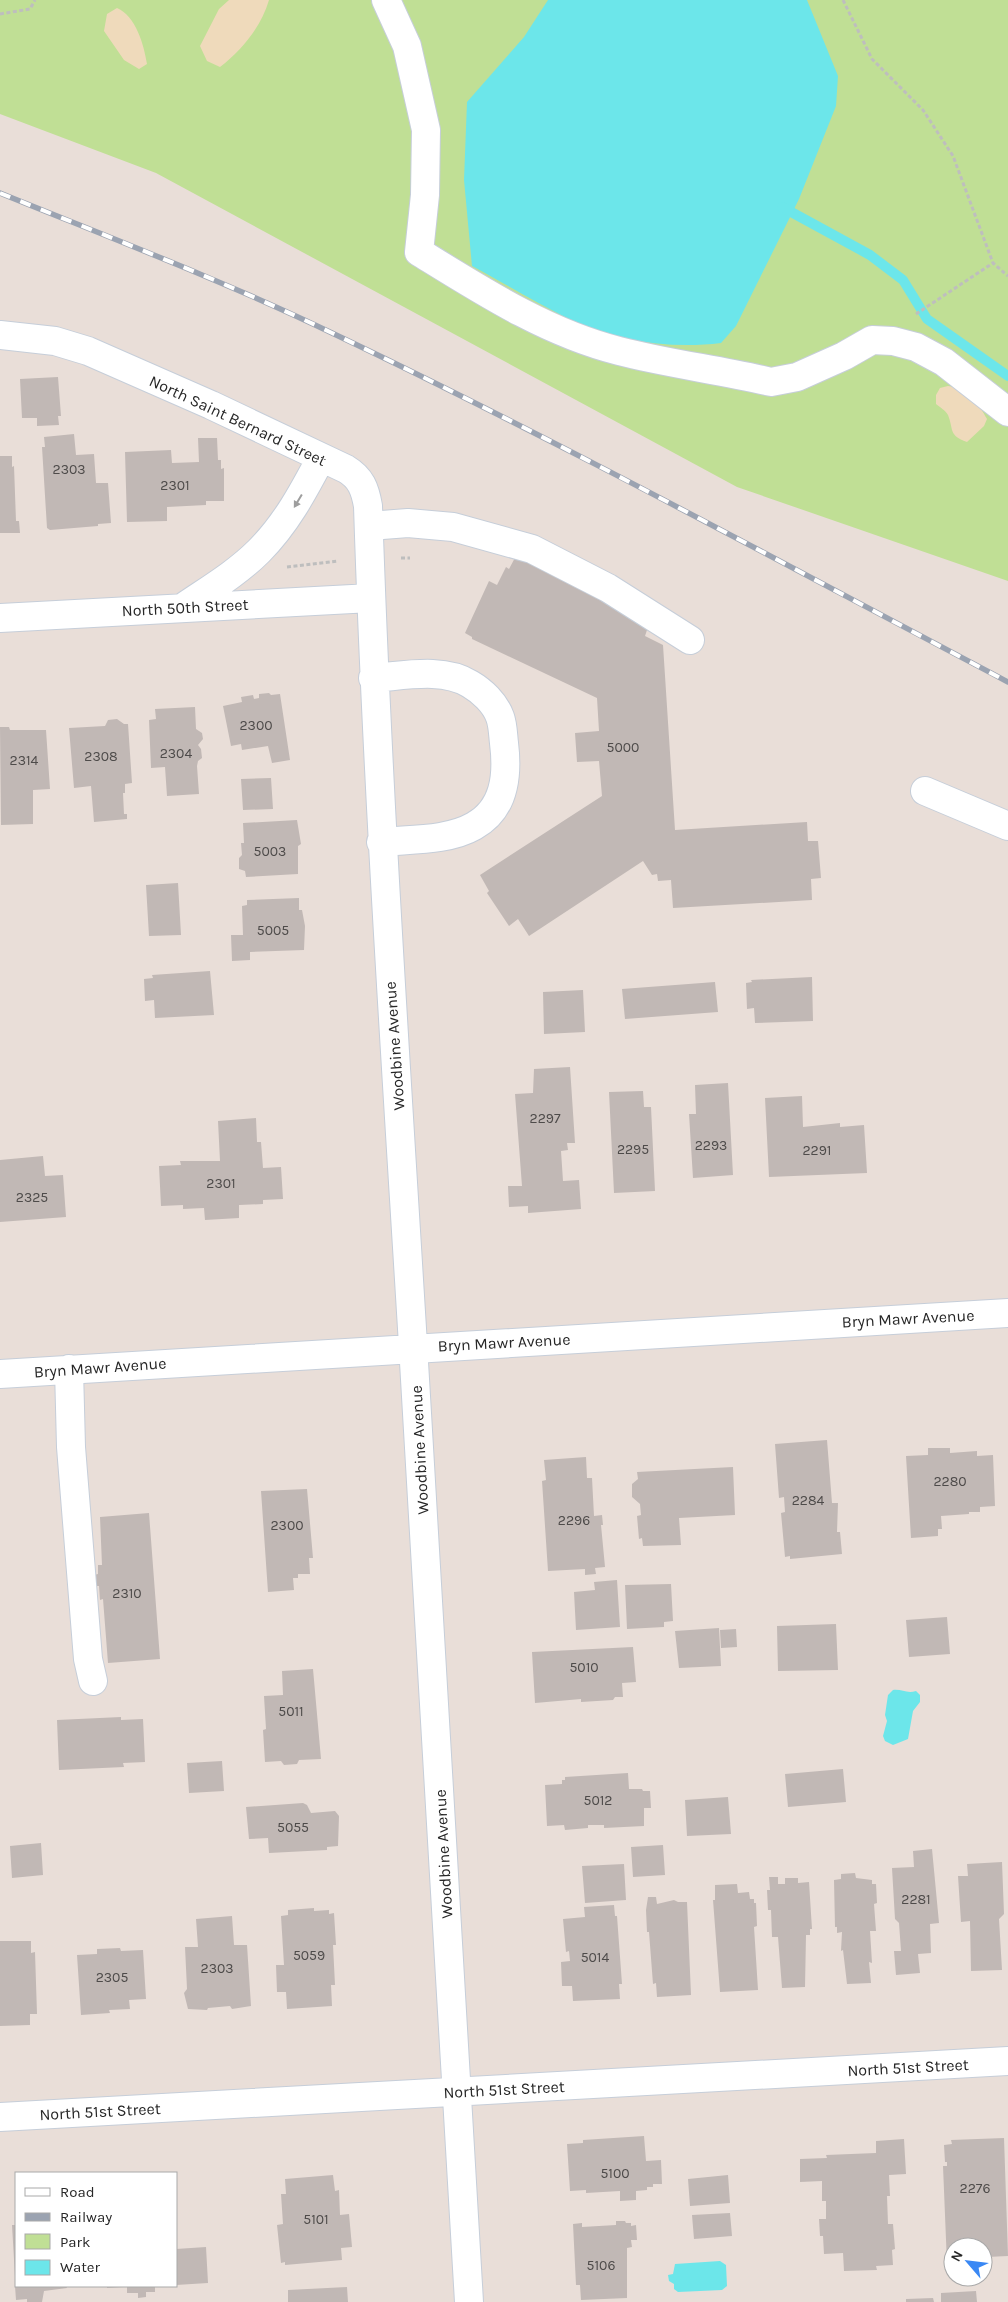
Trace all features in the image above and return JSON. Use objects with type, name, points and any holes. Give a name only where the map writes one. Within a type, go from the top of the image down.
[{"type":"street","points":[[386,0],[407,46],[426,130],[425,195],[419,252],[548,326],[618,351],[771,382],[797,377],[844,356],[872,340],[893,341],[916,347],[944,362],[1008,412]]},
{"type":"street","name":"North Saint Bernard Street","points":[[0,335],[55,341],[88,351],[211,405],[346,470],[360,481],[366,491],[371,598]]},
{"type":"street","points":[[185,606],[230,576],[259,552],[291,513],[321,458]]},
{"type":"street","points":[[369,526],[408,523],[453,528],[532,549],[608,588],[690,640]]},
{"type":"street","name":"North 50th Street","points":[[0,618],[185,606],[371,598]]},
{"type":"street","name":"Woodbine Avenue","points":[[371,598],[381,842],[469,2302]]},
{"type":"street","points":[[373,678],[434,674],[452,677],[469,683],[492,703],[500,717],[507,764],[506,781],[499,799],[490,814],[474,826],[455,834],[381,842]]},
{"type":"street","points":[[925,791],[1008,826]]},
{"type":"street","name":"Bryn Mawr Avenue","points":[[0,1374],[1008,1313]]},
{"type":"street","points":[[69,1369],[70,1448],[88,1659],[93,1681]]},
{"type":"street","name":"North 51st Street","points":[[0,2117],[1008,2061]]},
{"type":"path","points":[[0,14],[30,9],[35,0]]},
{"type":"path","points":[[843,0],[872,59],[923,110],[953,156],[993,263],[1008,276]]},
{"type":"path","points":[[909,319],[993,263]]},
{"type":"path","points":[[279,568],[340,561]]},
{"type":"green space","points":[[0,0],[1008,0],[1008,581],[737,487],[156,173],[0,114]]},
{"type":"sand","points":[[229,0],[269,0],[256,29],[236,53],[220,67],[207,61],[200,46],[219,9]]},
{"type":"sand","points":[[117,8],[124,12],[134,24],[144,48],[147,64],[139,69],[124,60],[104,31],[107,14]]},
{"type":"sand","points":[[948,386],[967,393],[987,419],[984,426],[967,442],[954,434],[948,415],[936,404],[936,395],[940,388]]},
{"type":"water","points":[[548,0],[807,0],[838,76],[836,106],[799,199],[736,326],[721,343],[697,345],[662,344],[626,339],[607,334],[547,308],[472,266],[464,180],[467,102],[524,37]]},
{"type":"water","points":[[893,1690],[916,1691],[920,1695],[920,1702],[913,1711],[908,1739],[893,1745],[885,1741],[883,1736],[887,1721],[885,1715],[888,1695]]},
{"type":"water","points":[[720,2261],[726,2265],[727,2286],[722,2290],[678,2292],[674,2289],[674,2284],[669,2281],[668,2275],[673,2274],[675,2264]]},
{"type":"building","points":[[58,377],[61,416],[58,416],[59,425],[37,426],[37,418],[22,418],[20,379]]},
{"type":"building","points":[[74,434],[76,455],[94,454],[96,483],[108,483],[111,523],[50,530],[47,528],[42,447],[45,447],[44,437]]},
{"type":"building","points":[[198,438],[217,438],[218,460],[221,460],[221,469],[224,468],[224,501],[206,501],[206,505],[167,507],[167,521],[127,522],[125,452],[171,450],[172,463],[199,462]]},
{"type":"building","points":[[0,456],[12,456],[16,521],[19,521],[20,533],[0,533]]},
{"type":"building","points":[[517,554],[640,614],[648,627],[645,636],[663,645],[675,830],[807,822],[808,841],[818,841],[821,878],[811,879],[812,900],[673,908],[671,880],[658,881],[657,874],[652,875],[643,861],[529,936],[518,919],[509,926],[487,893],[489,891],[480,875],[602,796],[599,761],[577,762],[575,733],[599,731],[597,698],[472,639],[472,637],[465,633],[489,581],[497,585],[506,567],[509,569]]},
{"type":"building","points":[[269,693],[271,695],[280,694],[290,760],[272,763],[268,746],[242,750],[241,744],[231,746],[223,706],[242,702],[241,697],[253,695],[254,699],[259,698],[259,694]]},
{"type":"building","points":[[195,707],[196,729],[202,733],[203,739],[198,745],[201,749],[202,758],[198,761],[197,766],[199,794],[167,796],[165,767],[151,768],[149,720],[156,719],[155,709]]},
{"type":"building","points":[[117,719],[124,724],[128,724],[132,783],[125,784],[125,793],[123,793],[124,814],[127,814],[127,819],[94,822],[91,786],[74,788],[69,728],[105,726],[108,720]]},
{"type":"building","points":[[0,727],[9,727],[10,730],[46,730],[50,789],[33,790],[33,824],[1,825]]},
{"type":"building","points":[[271,778],[273,809],[243,810],[241,779]]},
{"type":"building","points":[[297,820],[301,844],[298,846],[298,874],[246,877],[245,871],[239,869],[239,858],[242,855],[241,843],[244,843],[243,823]]},
{"type":"building","points":[[178,883],[181,935],[149,936],[146,885]]},
{"type":"building","points":[[299,898],[299,910],[302,910],[305,926],[304,950],[250,952],[250,960],[232,961],[231,935],[243,935],[242,906],[247,905],[247,900]]},
{"type":"building","points":[[210,971],[214,1015],[155,1018],[154,1000],[145,1001],[144,979],[153,978],[152,975]]},
{"type":"building","points":[[812,977],[813,1021],[755,1023],[754,1008],[747,1009],[746,983],[752,982],[751,980]]},
{"type":"building","points":[[715,982],[718,1012],[625,1019],[622,989]]},
{"type":"building","points":[[583,990],[585,1032],[544,1034],[543,992]]},
{"type":"building","points":[[570,1067],[575,1143],[567,1143],[568,1150],[561,1151],[563,1181],[579,1180],[581,1209],[528,1213],[528,1206],[509,1207],[508,1186],[522,1186],[515,1094],[533,1093],[534,1069]]},
{"type":"building","points":[[728,1083],[733,1175],[693,1178],[689,1114],[696,1114],[695,1085]]},
{"type":"building","points":[[643,1091],[644,1107],[651,1107],[655,1191],[614,1193],[609,1092]]},
{"type":"building","points":[[802,1096],[803,1127],[840,1123],[840,1127],[864,1125],[867,1173],[769,1177],[765,1098]]},
{"type":"building","points":[[256,1118],[257,1142],[261,1142],[263,1168],[281,1167],[283,1199],[263,1200],[263,1204],[239,1205],[239,1218],[205,1220],[204,1208],[183,1209],[183,1205],[161,1206],[159,1166],[181,1165],[180,1161],[220,1161],[218,1121]]},
{"type":"building","points":[[43,1156],[45,1176],[63,1175],[66,1217],[0,1222],[0,1160]]},
{"type":"building","points":[[827,1440],[832,1503],[838,1503],[837,1532],[840,1532],[842,1554],[790,1559],[790,1556],[785,1557],[781,1513],[785,1512],[784,1497],[779,1498],[775,1444]]},
{"type":"building","points":[[928,1448],[950,1448],[950,1453],[977,1451],[977,1456],[993,1455],[995,1506],[980,1507],[980,1512],[941,1516],[942,1529],[938,1529],[938,1536],[911,1538],[906,1456],[928,1455]]},
{"type":"building","points":[[586,1457],[587,1478],[592,1478],[594,1516],[602,1515],[603,1525],[601,1525],[605,1567],[595,1568],[596,1574],[585,1575],[585,1569],[548,1571],[542,1481],[546,1480],[544,1460]]},
{"type":"building","points":[[733,1467],[735,1515],[679,1518],[681,1545],[643,1546],[642,1538],[639,1539],[637,1516],[641,1515],[640,1504],[632,1497],[632,1484],[638,1479],[637,1472]]},
{"type":"building","points":[[307,1489],[313,1558],[309,1558],[310,1574],[298,1574],[298,1578],[293,1578],[294,1590],[268,1592],[261,1491]]},
{"type":"building","points":[[149,1513],[160,1659],[108,1663],[103,1599],[100,1600],[99,1586],[95,1586],[94,1575],[98,1574],[98,1565],[102,1565],[100,1517]]},
{"type":"building","points":[[617,1580],[620,1627],[576,1630],[574,1592],[595,1590],[594,1582]]},
{"type":"building","points":[[671,1584],[673,1621],[664,1622],[664,1627],[627,1629],[625,1585]]},
{"type":"building","points":[[947,1617],[950,1654],[909,1657],[906,1620]]},
{"type":"building","points":[[836,1624],[838,1670],[778,1671],[777,1626]]},
{"type":"building","points":[[719,1628],[721,1666],[679,1668],[675,1631]]},
{"type":"building","points":[[736,1629],[737,1647],[721,1648],[720,1630]]},
{"type":"building","points":[[633,1647],[636,1682],[622,1683],[623,1697],[615,1697],[613,1700],[581,1702],[581,1699],[535,1703],[532,1652]]},
{"type":"building","points":[[313,1669],[321,1759],[299,1760],[297,1764],[284,1765],[281,1761],[265,1762],[263,1730],[266,1729],[264,1696],[283,1695],[282,1671]]},
{"type":"building","points":[[121,1717],[121,1720],[143,1719],[145,1762],[123,1763],[124,1767],[59,1770],[57,1720]]},
{"type":"building","points":[[222,1761],[224,1791],[189,1793],[187,1763]]},
{"type":"building","points":[[843,1769],[846,1802],[788,1807],[785,1774]]},
{"type":"building","points":[[628,1773],[629,1789],[650,1791],[651,1808],[644,1808],[644,1826],[604,1828],[604,1825],[588,1825],[588,1828],[565,1830],[564,1825],[547,1826],[545,1785],[562,1784],[562,1780],[565,1780],[565,1777]]},
{"type":"building","points":[[728,1797],[731,1834],[687,1836],[685,1800]]},
{"type":"building","points":[[303,1803],[307,1805],[311,1813],[335,1811],[339,1816],[338,1846],[327,1847],[327,1850],[269,1853],[268,1838],[249,1839],[246,1807]]},
{"type":"building","points":[[41,1843],[43,1875],[12,1878],[10,1846]]},
{"type":"building","points":[[663,1845],[665,1875],[633,1877],[631,1847]]},
{"type":"building","points":[[932,1849],[939,1923],[930,1924],[931,1953],[918,1954],[920,1973],[896,1975],[894,1951],[901,1951],[899,1923],[895,1919],[892,1868],[914,1867],[913,1851]]},
{"type":"building","points":[[1002,1862],[1004,1914],[999,1919],[1002,1970],[971,1971],[970,1921],[961,1922],[958,1876],[968,1876],[967,1864]]},
{"type":"building","points":[[624,1864],[626,1900],[585,1903],[582,1866]]},
{"type":"building","points":[[855,1873],[856,1878],[872,1880],[872,1884],[876,1884],[877,1903],[874,1904],[876,1931],[870,1931],[872,1963],[869,1962],[871,1983],[847,1984],[843,1950],[841,1951],[842,1932],[837,1933],[837,1927],[835,1927],[834,1880],[841,1879],[841,1874]]},
{"type":"building","points":[[769,1877],[778,1877],[778,1884],[785,1884],[785,1878],[798,1878],[798,1883],[809,1882],[812,1929],[810,1929],[810,1935],[806,1935],[805,1987],[782,1988],[778,1937],[772,1937],[771,1910],[768,1910],[767,1890],[770,1890]]},
{"type":"building","points":[[737,1884],[738,1893],[749,1892],[750,1899],[754,1899],[754,1903],[756,1903],[757,1926],[754,1927],[758,1990],[720,1992],[713,1900],[715,1900],[715,1885]]},
{"type":"building","points":[[648,1897],[656,1897],[657,1904],[674,1900],[687,1902],[691,1995],[657,1997],[656,1983],[653,1984],[649,1932],[647,1932],[646,1910]]},
{"type":"building","points":[[614,1905],[615,1916],[617,1916],[622,1984],[619,1984],[620,1999],[573,2001],[572,1986],[562,1986],[561,1962],[570,1961],[569,1951],[566,1952],[563,1919],[585,1917],[584,1907]]},
{"type":"building","points":[[314,1908],[314,1911],[329,1910],[329,1914],[334,1913],[336,1945],[333,1945],[335,1985],[331,1985],[332,2006],[287,2009],[286,1992],[277,1992],[276,1965],[284,1965],[281,1916],[288,1915],[288,1910]]},
{"type":"building","points":[[232,1916],[234,1945],[247,1945],[251,2006],[232,2009],[230,2006],[208,2008],[207,2010],[188,2009],[184,1993],[187,1989],[185,1947],[198,1947],[196,1919]]},
{"type":"building","points":[[0,1941],[31,1941],[31,1953],[35,1952],[37,2014],[30,2014],[30,2025],[0,2026]]},
{"type":"building","points":[[120,1948],[121,1951],[143,1950],[146,1999],[129,2000],[130,2009],[109,2010],[110,2013],[81,2015],[77,1955],[97,1954],[97,1949]]},
{"type":"building","points":[[644,2136],[646,2161],[661,2160],[662,2184],[653,2184],[653,2187],[647,2187],[647,2190],[636,2191],[636,2200],[620,2201],[620,2191],[586,2193],[586,2190],[570,2191],[567,2144],[583,2143],[583,2140]]},
{"type":"building","points":[[1004,2138],[1008,2256],[993,2257],[993,2237],[946,2237],[943,2166],[947,2166],[947,2162],[945,2162],[944,2145],[952,2144],[951,2140]]},
{"type":"building","points":[[904,2139],[906,2174],[889,2175],[890,2196],[887,2196],[888,2224],[893,2224],[895,2249],[892,2250],[893,2265],[876,2266],[877,2270],[844,2271],[843,2253],[824,2254],[823,2236],[820,2236],[819,2219],[826,2219],[826,2201],[822,2201],[822,2181],[800,2182],[800,2159],[827,2158],[826,2155],[876,2153],[876,2141]]},
{"type":"building","points":[[333,2175],[335,2191],[339,2190],[340,2215],[349,2214],[352,2247],[341,2248],[342,2260],[285,2265],[285,2262],[281,2263],[277,2225],[283,2224],[281,2194],[286,2194],[285,2179]]},
{"type":"building","points":[[728,2175],[730,2203],[690,2206],[688,2179]]},
{"type":"building","points":[[730,2213],[732,2236],[694,2239],[692,2215]]},
{"type":"building","points":[[616,2221],[631,2223],[631,2226],[636,2225],[637,2240],[631,2240],[632,2247],[627,2248],[627,2298],[581,2300],[580,2285],[576,2285],[573,2224],[582,2223],[582,2227],[616,2225]]},
{"type":"building","points":[[12,2225],[15,2225],[15,2276]]},
{"type":"building","points":[[206,2247],[208,2283],[178,2285],[178,2249]]},
{"type":"building","points":[[15,2287],[67,2288],[44,2291],[42,2302],[27,2302],[27,2299],[16,2300]]},
{"type":"building","points":[[127,2287],[155,2287],[155,2292],[146,2292],[146,2297],[138,2298],[138,2293],[127,2293]]},
{"type":"building","points":[[347,2287],[348,2302],[288,2302],[288,2290]]},
{"type":"building","points":[[976,2291],[977,2302],[941,2302],[941,2293]]},
{"type":"building","points":[[933,2298],[934,2302],[906,2302],[906,2299]]},
{"type":"waterway","points":[[782,207],[870,255],[903,280],[927,319],[1008,376]]},
{"type":"railway","points":[[0,193],[167,260],[291,314],[418,374],[672,504],[1008,682]]}]
